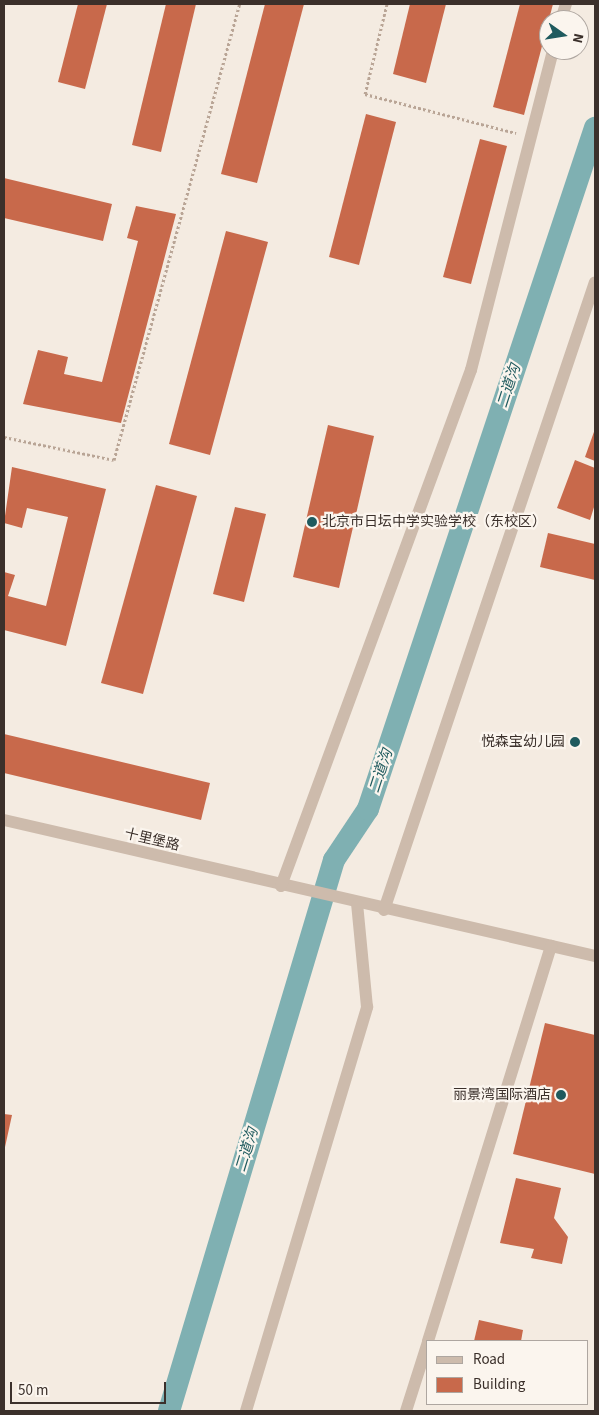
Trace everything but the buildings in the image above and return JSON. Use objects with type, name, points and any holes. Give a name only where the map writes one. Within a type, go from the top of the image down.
[{"type":"street","points":[[281,886],[471,370],[504,250],[528,136],[550,60]]},
{"type":"street","points":[[384,910],[595,282]]},
{"type":"street","name":"十里堡路","points":[[4,820],[357,904]]},
{"type":"street","points":[[246,1411],[367,1007],[357,904],[595,956]]},
{"type":"street","points":[[429,1340],[551,946]]},
{"type":"street","points":[[406,1411],[426,1348]]},
{"type":"path","points":[[4,437],[114,460],[240,4]]},
{"type":"path","points":[[387,4],[365,94],[528,136]]},
{"type":"waterway","name":"二道沟","points":[[169,1411],[334,860],[368,809],[595,128]]},
{"type":"place","name":"北京市日坛中学实验学校（东校区）","points":[[312,522]]},
{"type":"place","name":"悦森宝幼儿园","points":[[575,742]]},
{"type":"place","name":"丽景湾国际酒店","points":[[561,1095]]}]
